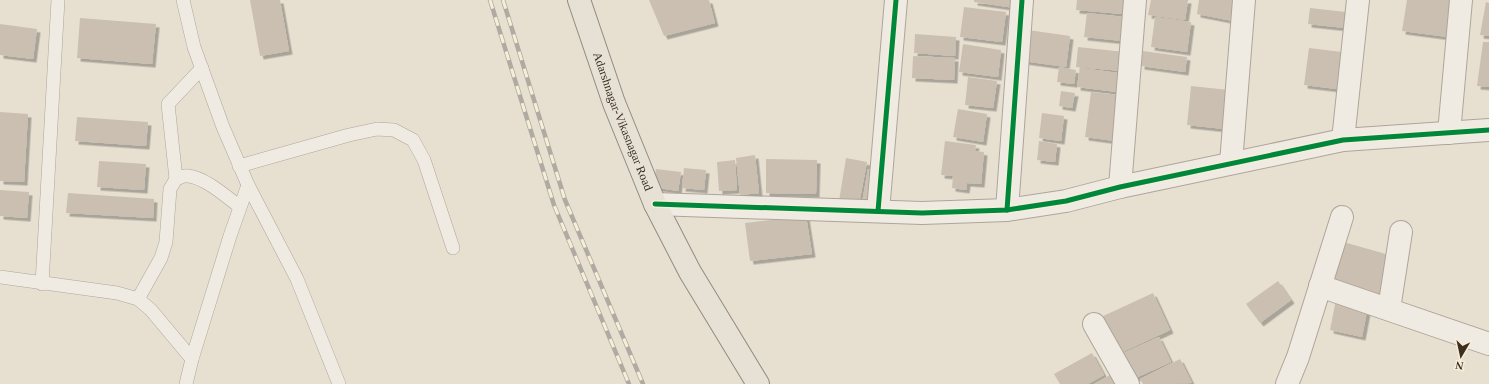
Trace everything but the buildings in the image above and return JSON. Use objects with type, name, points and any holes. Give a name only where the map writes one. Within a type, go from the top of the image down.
[{"type":"main road","name":"Adarshnagar-Vikasnagar Road","points":[[579,0],[614,103],[655,204],[690,272],[758,384]]},
{"type":"street","points":[[878,211],[896,0]]},
{"type":"street","points":[[1007,210],[1022,0]]},
{"type":"street","points":[[1120,187],[1135,0]]},
{"type":"street","points":[[1231,163],[1244,0]]},
{"type":"street","points":[[1344,140],[1358,0]]},
{"type":"street","points":[[1449,133],[1461,0]]},
{"type":"street","points":[[655,204],[922,213],[1007,210],[1066,201],[1120,187],[1344,140],[1489,130]]},
{"type":"street","points":[[1287,384],[1298,357],[1342,217]]},
{"type":"street","points":[[1389,309],[1401,232]]},
{"type":"street","points":[[1320,286],[1489,344]]},
{"type":"street","points":[[1094,324],[1128,384]]},
{"type":"lane","points":[[42,284],[58,0]]},
{"type":"lane","points":[[183,0],[194,47],[223,127],[248,185],[297,279],[339,384]]},
{"type":"lane","points":[[138,299],[161,258],[166,242],[170,189],[176,179],[168,104],[202,68]]},
{"type":"lane","points":[[240,166],[349,135],[377,129],[394,130],[413,140],[424,160],[453,248]]},
{"type":"lane","points":[[176,179],[187,175],[198,178],[240,207]]},
{"type":"lane","points":[[186,384],[192,359],[248,185]]},
{"type":"lane","points":[[0,278],[117,293],[138,299],[151,310],[192,359]]},
{"type":"railway","points":[[490,0],[554,205],[629,384]]},
{"type":"railway","points":[[503,0],[565,200],[643,384]]},
{"type":"cycle path","points":[[878,211],[896,0]]},
{"type":"cycle path","points":[[1007,210],[1022,0]]},
{"type":"cycle path","points":[[655,204],[922,213],[1007,210],[1066,201],[1120,187],[1343,140],[1489,130]]}]
